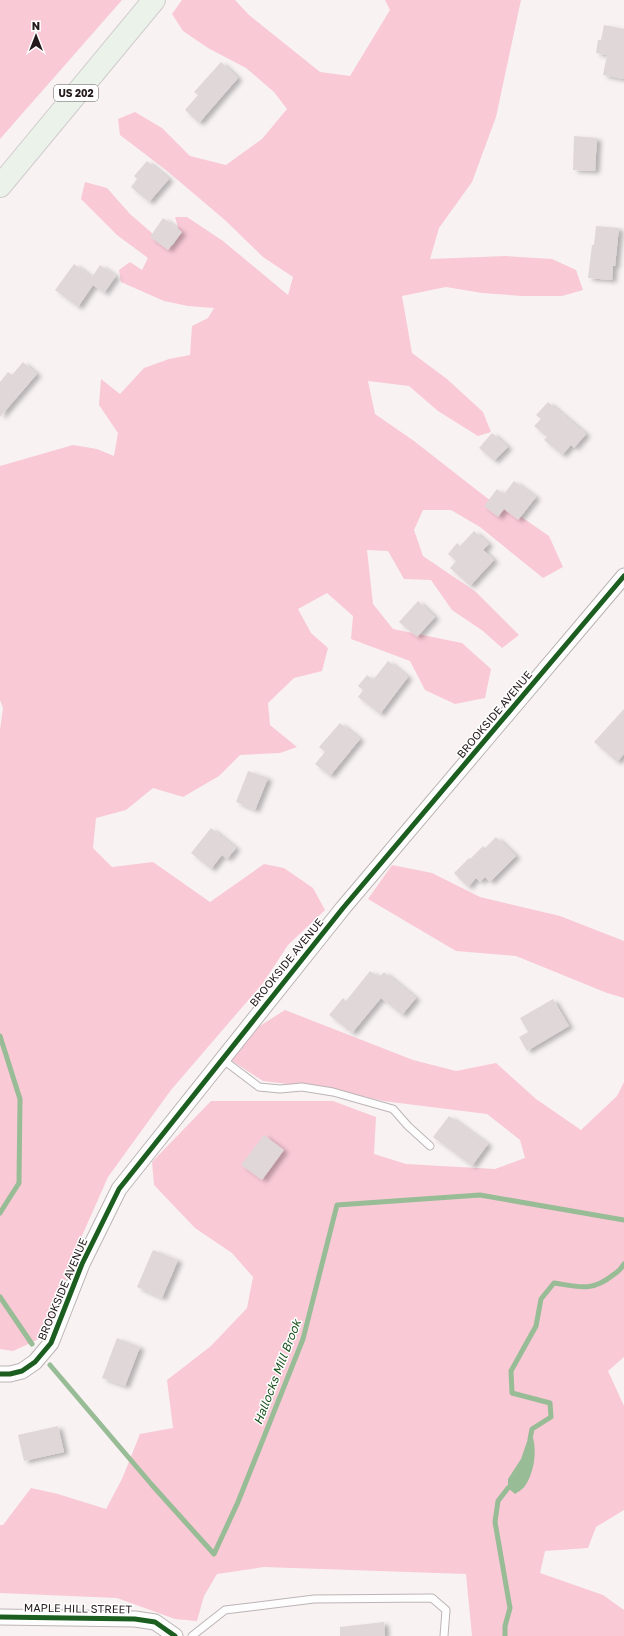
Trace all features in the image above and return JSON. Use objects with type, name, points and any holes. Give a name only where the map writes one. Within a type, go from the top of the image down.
[{"type":"highway","name":"US 202","points":[[0,186],[154,0]]},
{"type":"street","name":"BROOKSIDE AVENUE","points":[[0,1374],[10,1374],[22,1371],[35,1362],[51,1343],[82,1264],[118,1190],[342,908],[624,576]]},
{"type":"street","name":"MAPLE HILL STREET","points":[[0,1617],[135,1619],[155,1622],[175,1636]]},
{"type":"lane","points":[[222,1058],[259,1087],[280,1089],[302,1087],[333,1092],[393,1109],[408,1126],[430,1146]]},
{"type":"lane","points":[[192,1636],[225,1610],[314,1599],[432,1598],[446,1610],[444,1636]]},
{"type":"shaded area","points":[[0,0],[122,0],[0,139]]},
{"type":"shaded area","points":[[182,0],[235,0],[249,15],[320,72],[350,76],[390,10],[385,0],[521,0],[496,117],[472,182],[439,228],[430,259],[506,256],[552,259],[576,270],[583,290],[562,296],[522,296],[482,293],[446,287],[402,296],[412,353],[447,379],[483,412],[491,432],[478,436],[438,411],[409,386],[368,381],[375,414],[414,441],[487,498],[520,516],[549,536],[563,567],[543,578],[480,527],[451,510],[423,510],[414,530],[423,556],[476,592],[519,635],[502,648],[483,631],[452,610],[431,580],[404,579],[388,551],[367,550],[373,604],[393,629],[462,643],[491,669],[485,698],[455,704],[425,690],[410,661],[351,639],[353,616],[327,593],[298,609],[311,633],[328,648],[322,671],[294,678],[268,703],[270,725],[297,747],[280,753],[240,755],[219,776],[183,797],[153,788],[126,810],[96,818],[93,848],[112,867],[153,862],[210,902],[264,864],[284,868],[313,888],[325,910],[288,945],[263,983],[171,1090],[108,1177],[81,1238],[52,1318],[37,1340],[13,1351],[0,1349],[0,730],[3,708],[0,700],[0,466],[73,445],[97,449],[114,456],[118,433],[99,405],[101,379],[120,394],[144,368],[169,359],[190,355],[192,326],[208,318],[214,308],[188,306],[164,301],[121,282],[119,270],[130,262],[142,270],[148,258],[117,235],[81,199],[85,182],[107,188],[130,214],[153,234],[173,246],[180,234],[175,217],[187,217],[223,241],[288,295],[293,277],[263,257],[226,221],[166,170],[120,135],[118,119],[135,112],[162,128],[190,156],[226,165],[262,139],[287,109],[274,92],[246,68],[208,48],[183,31],[172,14]]},
{"type":"shaded area","points":[[392,865],[432,873],[480,897],[560,916],[624,941],[624,998],[607,993],[516,956],[456,951],[368,899]]},
{"type":"shaded area","points":[[285,1010],[413,1060],[456,1071],[496,1063],[536,1099],[581,1130],[617,1096],[624,1082],[624,1357],[608,1371],[624,1406],[624,1510],[596,1527],[588,1548],[545,1551],[540,1573],[603,1595],[624,1610],[624,1636],[472,1636],[466,1574],[264,1567],[217,1574],[204,1596],[197,1621],[175,1619],[117,1598],[0,1593],[0,1525],[3,1525],[31,1488],[58,1494],[106,1509],[122,1479],[140,1434],[173,1428],[167,1380],[211,1346],[247,1308],[253,1277],[232,1253],[195,1228],[154,1185],[152,1162],[211,1101],[333,1101],[376,1117],[374,1154],[406,1164],[495,1169],[525,1158],[520,1140],[487,1114],[383,1101],[337,1090],[263,1081],[229,1059],[255,1029]]},
{"type":"shaded area","points":[[533,1438],[535,1456],[533,1469],[524,1487],[515,1494],[508,1488],[508,1479],[521,1459],[528,1439]]},
{"type":"building","points":[[604,25],[624,29],[624,79],[603,75],[607,55],[596,53],[598,40],[601,40]]},
{"type":"building","points":[[221,62],[238,78],[199,123],[185,110],[198,95],[194,92]]},
{"type":"building","points":[[574,136],[597,138],[595,171],[573,170]]},
{"type":"building","points":[[147,161],[169,179],[149,202],[131,187],[137,179],[134,176]]},
{"type":"building","points":[[163,218],[182,232],[168,250],[150,237]]},
{"type":"building","points":[[596,226],[619,228],[612,280],[588,278]]},
{"type":"building","points":[[74,264],[92,277],[100,265],[116,276],[104,293],[93,285],[78,307],[55,290]]},
{"type":"building","points":[[23,362],[37,374],[0,417],[0,382],[8,372],[12,375]]},
{"type":"building","points":[[548,402],[586,434],[574,448],[571,445],[562,455],[544,440],[547,437],[534,426],[541,419],[536,415]]},
{"type":"building","points":[[492,433],[508,447],[494,461],[479,448]]},
{"type":"building","points":[[514,481],[536,497],[518,520],[504,509],[498,517],[484,506],[497,489],[504,494]]},
{"type":"building","points":[[474,531],[489,544],[483,550],[494,560],[470,586],[450,568],[456,561],[448,554],[457,543],[460,546]]},
{"type":"building","points":[[418,601],[435,617],[417,637],[399,622]]},
{"type":"building","points":[[388,661],[408,677],[380,714],[358,697],[363,690],[358,686],[367,675],[373,680]]},
{"type":"building","points":[[624,709],[624,754],[617,762],[594,742]]},
{"type":"building","points":[[340,723],[360,739],[330,776],[315,764],[325,752],[319,747]]},
{"type":"building","points":[[248,771],[268,778],[255,810],[236,802]]},
{"type":"building","points":[[211,828],[236,848],[227,859],[222,855],[211,869],[191,853]]},
{"type":"building","points":[[496,837],[516,856],[490,882],[485,877],[480,882],[476,878],[468,887],[454,873],[483,846],[485,848]]},
{"type":"building","points":[[370,971],[379,977],[384,972],[416,998],[402,1015],[381,998],[352,1033],[329,1015],[343,998],[346,1001]]},
{"type":"building","points":[[553,999],[569,1026],[527,1051],[519,1037],[528,1032],[520,1018]]},
{"type":"building","points":[[449,1116],[488,1144],[472,1166],[433,1137]]},
{"type":"building","points":[[264,1135],[284,1150],[262,1180],[241,1165]]},
{"type":"building","points":[[153,1250],[178,1260],[162,1298],[137,1287]]},
{"type":"building","points":[[117,1338],[140,1347],[125,1386],[102,1378]]},
{"type":"building","points":[[58,1426],[64,1452],[24,1461],[18,1435]]},
{"type":"building","points":[[384,1622],[385,1636],[340,1636],[340,1627]]},
{"type":"waterway","name":"Hallocks Mill Brook","points":[[0,1036],[20,1099],[19,1183],[0,1213]]},
{"type":"waterway","name":"Hallocks Mill Brook","points":[[50,1365],[152,1485],[214,1554],[238,1502],[303,1339],[337,1205],[480,1195],[624,1220]]},
{"type":"waterway","points":[[530,1439],[532,1429],[551,1417],[550,1403],[512,1393],[511,1371],[536,1326],[541,1299],[554,1283],[578,1287],[592,1286],[618,1272],[624,1264]]},
{"type":"waterway","name":"Hallocks Mill Brook","points":[[0,1297],[32,1344]]},
{"type":"waterway","points":[[505,1636],[505,1626],[510,1608],[495,1522],[498,1501],[508,1488]]},
{"type":"cycle path","points":[[0,1374],[10,1374],[22,1371],[35,1362],[51,1343],[82,1264],[119,1189],[343,908],[624,576]]},
{"type":"cycle path","points":[[0,1617],[135,1619],[155,1622],[175,1636]]}]
